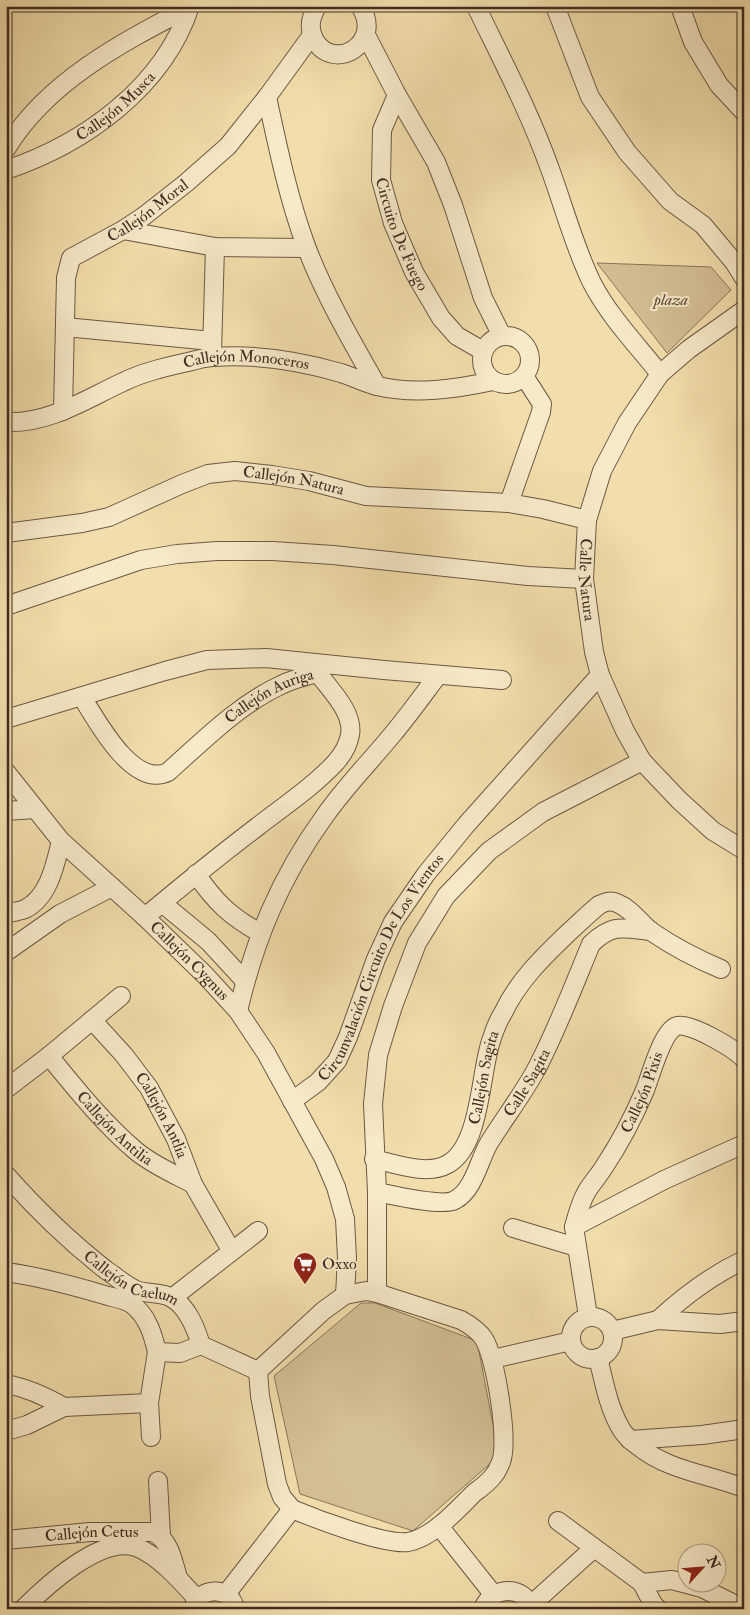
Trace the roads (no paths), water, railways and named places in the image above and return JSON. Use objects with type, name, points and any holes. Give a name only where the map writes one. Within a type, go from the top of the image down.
[{"type":"street","points":[[317,6],[311,20],[312,35],[316,44],[334,54],[344,54],[353,50],[361,44],[366,35],[368,26],[366,16],[360,6]]},
{"type":"street","points":[[476,6],[533,125],[551,170],[575,243],[593,284],[614,317],[660,374]]},
{"type":"street","points":[[555,6],[590,96],[627,152],[670,201],[703,225],[734,262],[744,278]]},
{"type":"street","points":[[680,6],[692,42],[720,85],[744,112]]},
{"type":"street","name":"Callejón Musca","points":[[6,149],[23,126],[50,98],[84,68],[125,42],[190,7]]},
{"type":"street","name":"Callejón Musca","points":[[6,170],[28,163],[59,148],[93,127],[127,99],[158,68],[179,36],[190,7]]},
{"type":"street","name":"Callejón Moral","points":[[63,411],[66,278],[71,258],[123,230],[144,216],[186,183],[228,146],[268,97],[312,35]]},
{"type":"street","points":[[366,35],[397,95],[436,162],[453,206],[482,298],[502,336]]},
{"type":"street","name":"Circuito De Fuego","points":[[397,95],[382,130],[381,180],[393,223],[414,272],[441,318],[457,336],[483,351]]},
{"type":"street","points":[[268,97],[290,199],[306,248],[330,299],[377,386]]},
{"type":"street","points":[[123,230],[215,246],[306,248]]},
{"type":"street","points":[[65,327],[212,349],[215,246]]},
{"type":"street","name":"Calle Natura","points":[[744,310],[689,349],[660,374],[627,423],[602,471],[587,520],[584,579],[594,652],[600,675],[625,731],[642,761],[679,800],[713,831],[744,850]]},
{"type":"street","points":[[502,336],[518,339],[528,352],[530,360],[524,376],[510,384],[501,384],[493,381],[483,368],[481,360],[487,344],[502,336]]},
{"type":"street","name":"Callejón Monoceros","points":[[6,422],[36,419],[63,411],[126,380],[212,349],[294,361],[341,373],[377,386],[409,390],[465,387],[493,381]]},
{"type":"street","points":[[509,503],[541,412],[542,404],[524,376]]},
{"type":"street","name":"Callejón Natura","points":[[6,533],[82,524],[100,519],[208,474],[235,471],[309,481],[366,496],[509,503],[587,520]]},
{"type":"street","points":[[6,606],[141,560],[177,554],[217,551],[272,551],[333,555],[528,576],[584,579]]},
{"type":"street","name":"Callejón Auriga","points":[[6,719],[207,660],[266,658],[315,667],[502,680]]},
{"type":"street","name":"Callejón Auriga","points":[[82,697],[112,744],[142,772],[159,776],[168,772],[229,719],[263,695],[315,667]]},
{"type":"street","name":"Callejón Auriga","points":[[145,918],[196,874],[317,780],[337,761],[347,747],[350,733],[348,718],[339,701],[315,667]]},
{"type":"street","points":[[238,1011],[260,933],[282,885],[323,818],[392,736],[438,675]]},
{"type":"street","name":"Circunvalación Circuito De Los Vientos","points":[[292,1101],[318,1082],[336,1061],[348,1037],[376,959],[393,922],[426,874],[466,824],[600,675]]},
{"type":"street","name":"Circunvalación Circuito De Los Vientos","points":[[377,1293],[377,1192],[372,1104],[378,1055],[392,1006],[417,943],[446,896],[490,851],[543,812],[642,761]]},
{"type":"street","name":"Callejón Cygnus","points":[[6,772],[61,841],[112,886],[205,975],[238,1011],[266,1053],[292,1101]]},
{"type":"street","points":[[6,811],[35,809]]},
{"type":"street","points":[[6,914],[25,908],[39,898],[48,881],[61,841]]},
{"type":"street","points":[[196,874],[210,895],[226,911],[260,933]]},
{"type":"street","points":[[6,952],[60,914],[112,886]]},
{"type":"street","name":"Callejón Sagita","points":[[374,1159],[414,1168],[428,1169],[450,1164],[459,1155],[471,1133],[490,1042],[503,1011],[519,985],[540,960],[587,914],[606,901],[615,902],[623,906],[651,931],[691,956],[721,969]]},
{"type":"street","name":"Callejón Cygnus","points":[[162,903],[208,941],[245,981]]},
{"type":"street","points":[[569,932],[591,944],[601,935],[619,928],[651,931]]},
{"type":"street","name":"Calle Sagita","points":[[377,1192],[431,1201],[453,1202],[462,1196],[488,1144],[538,1066],[591,944]]},
{"type":"street","points":[[6,1089],[121,996]]},
{"type":"street","name":"Callejón Antlia","points":[[92,1020],[124,1055],[149,1088],[176,1139],[193,1184],[231,1250]]},
{"type":"street","name":"Callejón Pixis","points":[[588,1316],[574,1227],[578,1210],[587,1191],[627,1129],[645,1090],[664,1040],[670,1031],[677,1026],[685,1025],[743,1055]]},
{"type":"street","name":"Callejón Antilia","points":[[49,1056],[91,1107],[137,1152],[193,1184]]},
{"type":"street","points":[[292,1101],[330,1173],[345,1219],[347,1258],[345,1295]]},
{"type":"street","points":[[471,1133],[488,1144]]},
{"type":"street","points":[[574,1227],[664,1180],[744,1144]]},
{"type":"street","name":"Callejón Caelum","points":[[6,1175],[52,1224],[134,1297],[148,1324],[157,1352]]},
{"type":"street","points":[[513,1228],[576,1247]]},
{"type":"street","points":[[172,1298],[231,1250],[258,1231]]},
{"type":"street","points":[[658,1320],[694,1289],[744,1260]]},
{"type":"street","name":"Callejón Caelum","points":[[6,1272],[134,1297],[151,1292],[172,1298],[183,1307],[197,1331],[202,1345]]},
{"type":"street","points":[[357,1292],[377,1293],[462,1320],[472,1326],[484,1339],[493,1359],[503,1423],[502,1460],[494,1475],[439,1526],[409,1542],[396,1542],[310,1516],[292,1509],[282,1497],[277,1484],[260,1396],[258,1370],[323,1311],[345,1295],[357,1292]]},
{"type":"street","points":[[588,1316],[596,1316],[603,1319],[609,1324],[612,1331],[612,1344],[604,1355],[598,1358],[590,1359],[581,1356],[574,1350],[571,1333],[574,1325],[588,1316]]},
{"type":"street","points":[[612,1331],[658,1320],[720,1324],[744,1321]]},
{"type":"street","points":[[493,1359],[571,1341]]},
{"type":"street","points":[[152,1437],[149,1403],[157,1352],[180,1353],[202,1345],[258,1370]]},
{"type":"street","points":[[598,1358],[613,1412],[621,1429],[630,1440],[661,1462],[744,1488]]},
{"type":"street","points":[[6,1384],[19,1386],[42,1394],[64,1407]]},
{"type":"street","points":[[6,1431],[28,1425],[64,1407],[149,1403]]},
{"type":"street","points":[[630,1440],[702,1435],[744,1429]]},
{"type":"street","points":[[158,1481],[161,1536]]},
{"type":"street","points":[[195,1604],[203,1594],[210,1591],[219,1591],[235,1604],[292,1509]]},
{"type":"street","points":[[558,1521],[642,1583],[658,1609]]},
{"type":"street","points":[[439,1526],[493,1594]]},
{"type":"street","name":"Callejón Cetus","points":[[22,1609],[48,1585],[76,1565],[121,1538],[144,1531],[153,1532],[161,1536],[170,1552],[178,1578],[195,1604]]},
{"type":"street","name":"Callejón Cetus","points":[[6,1540],[90,1532],[121,1538],[144,1551],[178,1578]]},
{"type":"street","points":[[483,1609],[493,1594],[504,1590],[514,1591],[524,1596],[531,1607],[594,1548]]},
{"type":"street","points":[[642,1583],[672,1580],[702,1588],[744,1609]]},
{"type":"place","name":"Oxxo","points":[[305,1285]]},
{"type":"park label","name":"plaza","points":[[671,300]]}]
